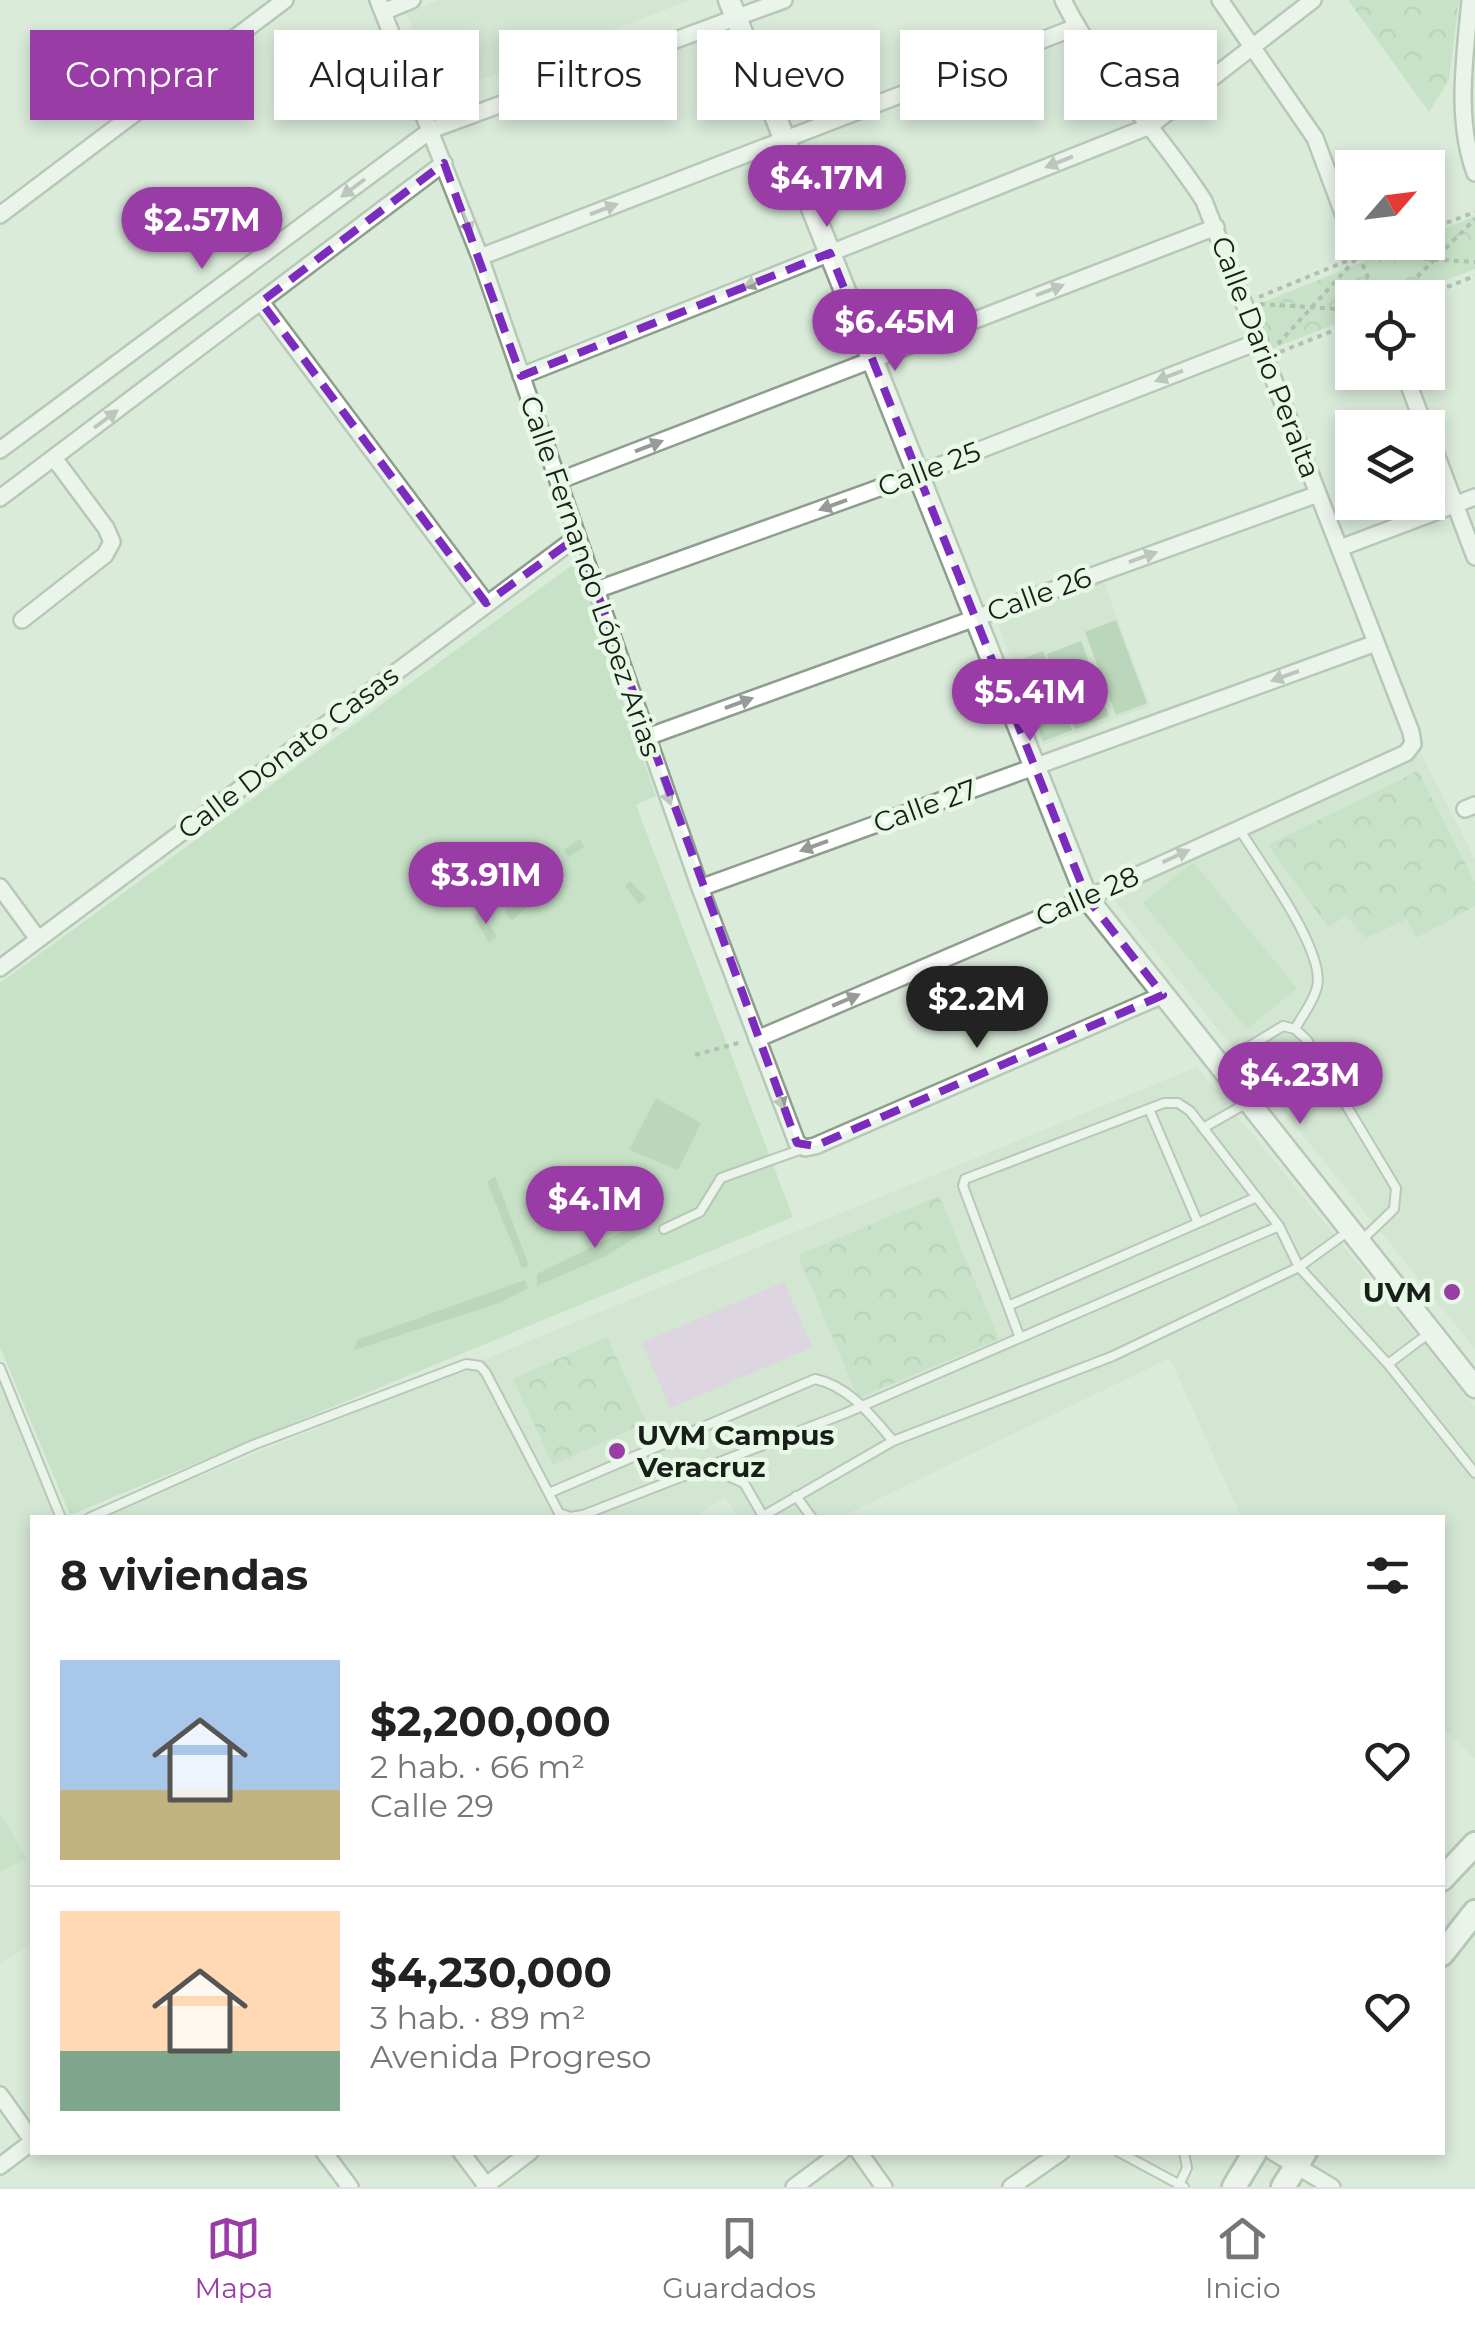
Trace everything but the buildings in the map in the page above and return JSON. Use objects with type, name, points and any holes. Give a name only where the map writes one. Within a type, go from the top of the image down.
[{"type":"main road","points":[[1445,1876],[1475,1844]]},
{"type":"main road","points":[[1445,1950],[1475,1912]]},
{"type":"main road","points":[[1234,2187],[1254,2155]]},
{"type":"main road","points":[[1284,2187],[1301,2159]]},
{"type":"street","points":[[0,215],[285,0]]},
{"type":"street","points":[[380,6],[412,0]]},
{"type":"street","points":[[0,450],[431,130],[732,9],[784,0]]},
{"type":"street","name":"Calle Dario Peralta","points":[[1063,0],[1076,27],[1178,159],[1216,227],[1412,732],[1412,744]]},
{"type":"street","points":[[1220,0],[1315,138],[1335,190]]},
{"type":"street","points":[[521,376],[1150,126],[1313,0]]},
{"type":"street","points":[[1470,0],[1462,90],[1475,174]]},
{"type":"street","name":"Calle Fernando López Arias","points":[[380,6],[480,257],[700,888],[796,1143],[805,1148]]},
{"type":"street","points":[[732,9],[1086,898],[1475,1388]]},
{"type":"street","points":[[480,257],[1076,27]]},
{"type":"street","points":[[0,498],[444,163]]},
{"type":"street","points":[[558,481],[1216,227]]},
{"type":"street","points":[[262,302],[486,602]]},
{"type":"street","name":"Calle 25","points":[[596,590],[1263,349]]},
{"type":"street","points":[[22,620],[105,555],[112,542],[106,528],[54,458]]},
{"type":"street","points":[[1445,479],[1475,558]]},
{"type":"street","name":"Calle 26","points":[[648,737],[1318,494]]},
{"type":"street","points":[[1340,548],[1475,497]]},
{"type":"street","name":"Calle Donato Casas","points":[[0,968],[577,537]]},
{"type":"street","name":"Calle 27","points":[[700,888],[1376,643]]},
{"type":"street","name":"Calle 28","points":[[757,1038],[1086,898],[1406,752],[1412,744]]},
{"type":"street","points":[[0,887],[38,939]]},
{"type":"street","points":[[805,1148],[1164,995]]},
{"type":"street","points":[[0,2095],[30,2138]]},
{"type":"street","points":[[0,2166],[30,2143]]},
{"type":"street","points":[[326,2155],[350,2187]]},
{"type":"street","points":[[464,2155],[485,2186],[526,2155]]},
{"type":"street","points":[[794,2187],[837,2155]]},
{"type":"street","points":[[861,2155],[884,2187]]},
{"type":"street","points":[[1010,2187],[1056,2155]]},
{"type":"street","points":[[1301,2159],[1332,2187]]},
{"type":"lane","points":[[1238,828],[1309,941],[1317,962],[1317,987],[1296,1028]]},
{"type":"lane","points":[[765,1515],[893,1441],[1113,1356],[1299,1267],[1394,1209],[1396,1188],[1296,1028],[1283,1026],[1266,1034],[1219,1065]]},
{"type":"lane","points":[[1204,1128],[1248,1102]]},
{"type":"lane","points":[[1020,1338],[963,1186],[964,1179],[1149,1109],[1178,1103],[1204,1128],[1279,1226],[1299,1267],[1388,1364],[1475,1473]]},
{"type":"lane","points":[[1149,1109],[1198,1223]]},
{"type":"lane","points":[[664,1229],[700,1212],[720,1178],[805,1148]]},
{"type":"lane","points":[[1008,1306],[1257,1198]]},
{"type":"lane","points":[[583,1515],[862,1406],[1279,1226]]},
{"type":"lane","points":[[1388,1364],[1431,1332]]},
{"type":"lane","points":[[96,1515],[253,1445],[466,1364],[480,1366],[486,1373],[559,1513],[566,1515]]},
{"type":"lane","points":[[0,1368],[60,1515]]},
{"type":"lane","points":[[549,1493],[815,1379],[836,1386],[862,1406],[893,1441]]},
{"type":"lane","points":[[710,1468],[744,1483],[762,1515]]},
{"type":"lane","points":[[796,1496],[810,1515]]},
{"type":"lane","points":[[1125,2155],[1182,2185],[1187,2168],[1185,2155]]},
{"type":"path","points":[[1445,223],[1475,212]]},
{"type":"path","points":[[1445,250],[1475,220]]},
{"type":"path","points":[[1246,303],[1335,256]]},
{"type":"path","points":[[1263,349],[1312,307],[1345,260]]},
{"type":"path","points":[[1414,280],[1435,260]]},
{"type":"path","points":[[1445,260],[1475,262]]},
{"type":"path","points":[[1445,288],[1475,276]]},
{"type":"path","points":[[1246,303],[1335,309]]},
{"type":"path","points":[[1263,349],[1335,328]]},
{"type":"path","points":[[696,1055],[757,1038]]},
{"type":"highlighted area","points":[[444,163],[521,376],[830,253],[1087,898],[1163,995],[815,1146],[797,1143],[577,537],[486,603],[261,302]]},
{"type":"shaded area","points":[[439,0],[691,0],[612,30],[499,30],[499,73],[479,81],[479,30],[413,30],[406,13]]},
{"type":"shaded area","points":[[1102,577],[1150,706],[1043,745],[995,616]]},
{"type":"shaded area","points":[[1420,752],[1475,859],[1475,1349],[1110,895]]},
{"type":"shaded area","name":"UVM Campus Veracruz","points":[[1197,1067],[1475,1407],[1475,1758],[1445,1730],[1445,1515],[1240,1515],[1170,1358],[845,1515],[737,1515],[725,1497],[697,1515],[105,1515]]},
{"type":"shaded area","points":[[784,1282],[812,1347],[670,1408],[642,1343]]},
{"type":"shaded area","points":[[0,1381],[55,1515],[30,1515],[30,1944],[0,1964]]},
{"type":"green space","points":[[1348,0],[1459,0],[1449,80],[1429,112]]},
{"type":"green space","points":[[1475,216],[1475,269],[1445,281],[1335,280],[1335,325],[1271,349],[1254,306],[1367,260],[1445,260],[1445,228]]},
{"type":"green space","points":[[575,563],[656,796],[636,805],[793,1217],[70,1515],[0,1347],[0,983]]},
{"type":"green space","points":[[1418,771],[1475,883],[1475,906],[1416,938],[1407,919],[1366,938],[1346,916],[1328,927],[1268,845]]},
{"type":"green space","points":[[1193,862],[1297,988],[1247,1029],[1143,903]]},
{"type":"green space","points":[[939,1196],[999,1339],[858,1398],[798,1255]]},
{"type":"green space","points":[[607,1337],[646,1422],[553,1465],[513,1379]]},
{"type":"green space","points":[[0,1815],[26,1858],[0,1872]]},
{"type":"place","name":"UVM","points":[[1452,1292]]},
{"type":"place","name":"UVM Campus Veracruz","points":[[617,1451]]}]
